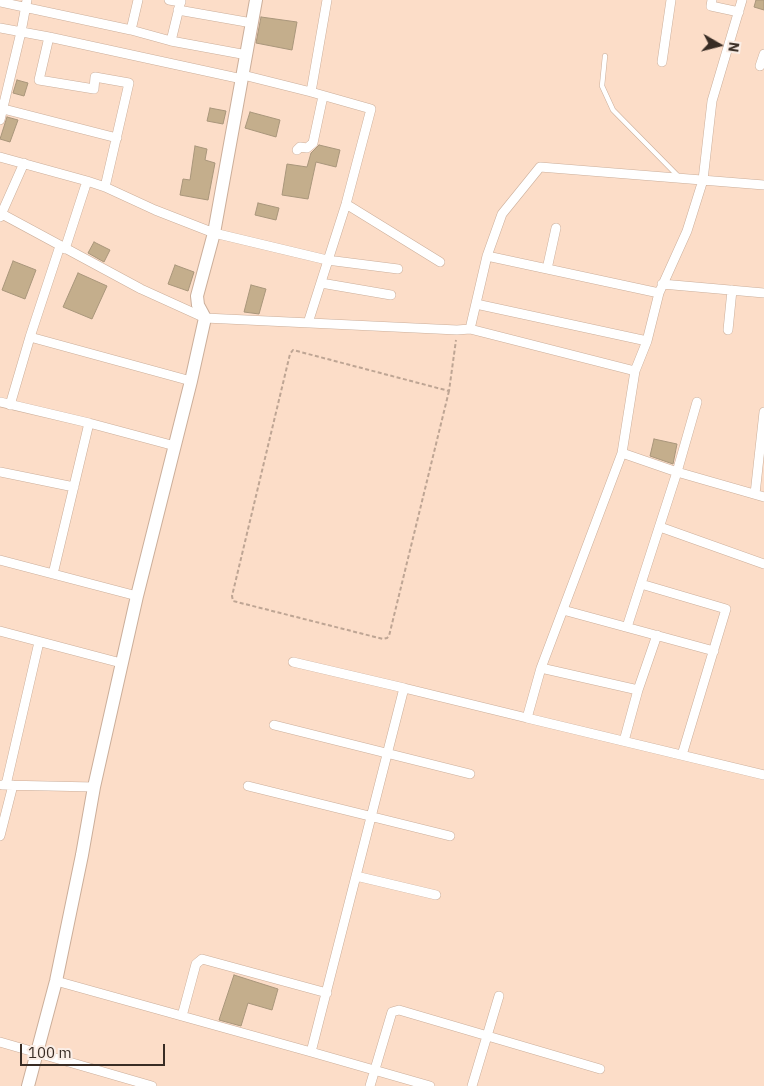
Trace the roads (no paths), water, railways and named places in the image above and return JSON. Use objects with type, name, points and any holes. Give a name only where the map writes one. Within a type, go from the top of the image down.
[{"type":"main road","points":[[28,1086],[56,981],[94,787],[136,596],[175,446],[205,318],[198,306],[197,296],[214,232],[256,0]]},
{"type":"street","points":[[131,30],[138,0]]},
{"type":"street","points":[[168,0],[252,23]]},
{"type":"street","points":[[311,92],[327,0]]},
{"type":"street","points":[[662,62],[671,0]]},
{"type":"street","points":[[712,0],[711,6],[739,12]]},
{"type":"street","points":[[527,718],[541,668],[622,453],[635,371],[648,341],[662,284],[687,232],[703,180],[712,101],[742,0]]},
{"type":"street","points":[[0,2],[26,4],[171,40],[247,55]]},
{"type":"street","points":[[0,120],[26,4]]},
{"type":"street","points":[[171,40],[180,4]]},
{"type":"street","points":[[0,28],[243,77],[311,92],[371,109],[346,204],[308,323]]},
{"type":"street","points":[[49,37],[39,80],[94,89],[95,77],[129,83],[105,187]]},
{"type":"street","points":[[760,66],[764,54]]},
{"type":"street","points":[[297,150],[307,148],[313,144],[323,96]]},
{"type":"street","points":[[2,109],[117,138]]},
{"type":"street","points":[[0,157],[105,187],[155,210],[214,232],[327,260],[398,269]]},
{"type":"street","points":[[24,163],[0,215],[141,289],[205,318],[457,330],[470,329],[635,371]]},
{"type":"street","points":[[470,329],[488,256],[502,214],[540,167],[764,185]]},
{"type":"street","points":[[10,405],[30,337],[87,181]]},
{"type":"street","points":[[346,204],[440,262]]},
{"type":"street","points":[[547,269],[556,228]]},
{"type":"street","points":[[488,256],[659,293]]},
{"type":"street","points":[[322,283],[391,295]]},
{"type":"street","points":[[662,284],[764,293]]},
{"type":"street","points":[[728,330],[732,290]]},
{"type":"street","points":[[476,304],[648,341]]},
{"type":"street","points":[[30,337],[191,381]]},
{"type":"street","points":[[0,402],[175,446]]},
{"type":"street","points":[[627,627],[677,472],[696,402]]},
{"type":"street","points":[[622,453],[677,472],[759,495],[764,412]]},
{"type":"street","points":[[53,574],[89,423]]},
{"type":"street","points":[[0,472],[74,487]]},
{"type":"street","points":[[660,527],[764,564]]},
{"type":"street","points":[[0,560],[136,596]]},
{"type":"street","points":[[641,584],[726,610],[682,755]]},
{"type":"street","points":[[563,610],[714,650]]},
{"type":"street","points":[[0,631],[121,663]]},
{"type":"street","points":[[624,741],[638,690],[657,635]]},
{"type":"street","points":[[0,836],[6,785],[39,642]]},
{"type":"street","points":[[294,662],[764,775]]},
{"type":"street","points":[[541,668],[638,690]]},
{"type":"street","points":[[311,1052],[404,688]]},
{"type":"street","points":[[274,725],[470,774]]},
{"type":"street","points":[[6,785],[94,787]]},
{"type":"street","points":[[248,786],[371,818],[450,836]]},
{"type":"street","points":[[356,876],[436,895]]},
{"type":"street","points":[[182,1016],[196,964],[202,959],[326,992]]},
{"type":"street","points":[[56,981],[430,1086]]},
{"type":"street","points":[[472,1086],[499,996]]},
{"type":"street","points":[[370,1086],[392,1012],[395,1010],[402,1010],[600,1069]]},
{"type":"street","points":[[0,1042],[152,1086]]},
{"type":"lane","points":[[605,56],[602,86],[613,110],[679,178]]}]
